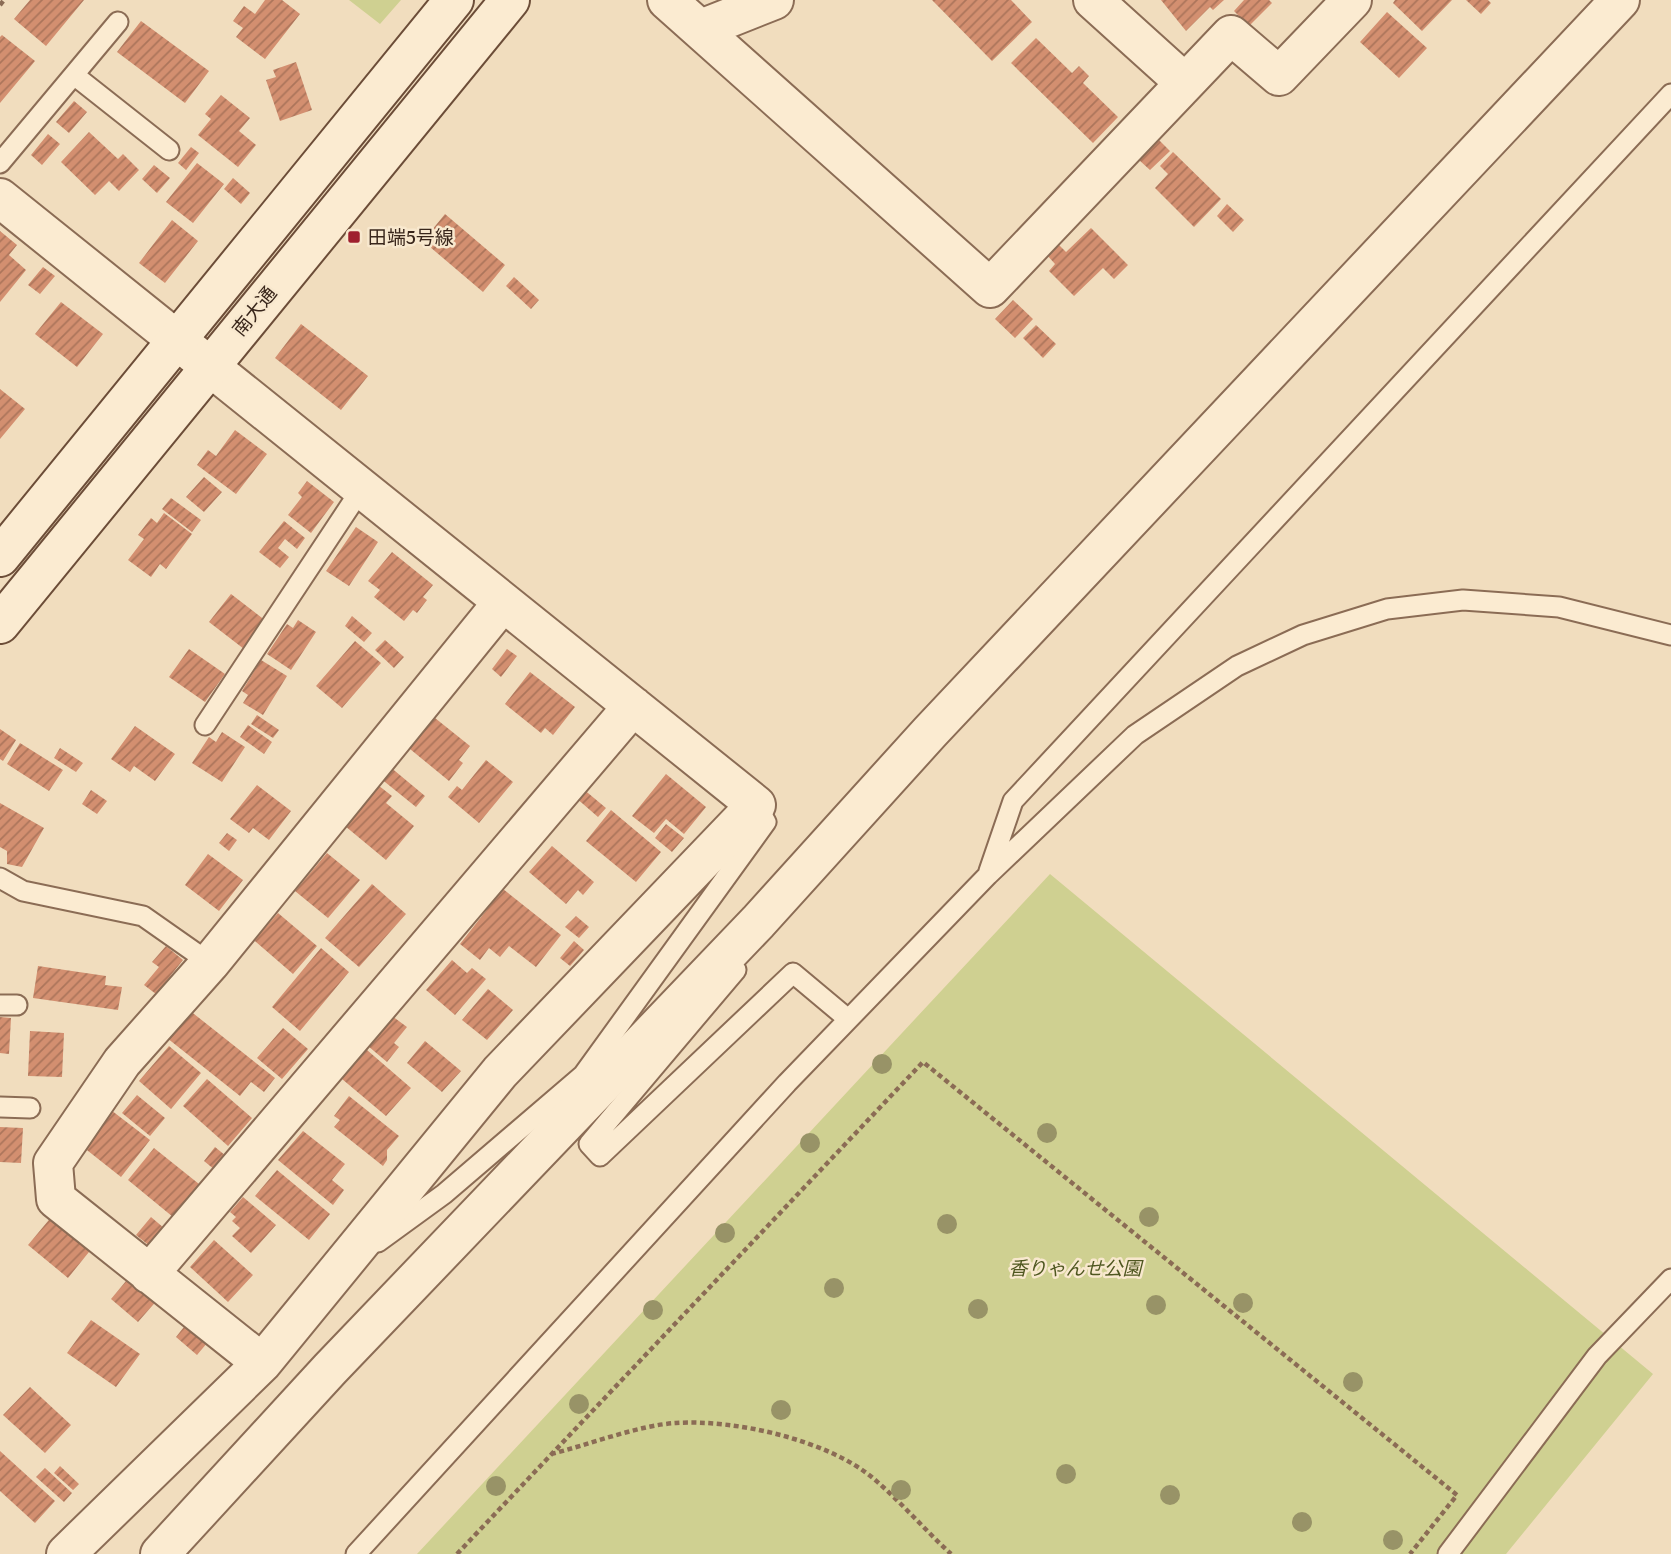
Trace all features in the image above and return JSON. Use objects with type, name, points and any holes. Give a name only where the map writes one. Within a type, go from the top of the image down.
[{"type":"street","points":[[0,557],[454,0]]},
{"type":"street","name":"南大通","points":[[0,624],[510,0]]},
{"type":"street","points":[[667,0],[990,288],[1231,35],[1279,76],[1352,0]]},
{"type":"street","points":[[701,29],[774,0]]},
{"type":"street","points":[[1093,0],[1185,83]]},
{"type":"street","points":[[160,1554],[591,1082],[758,922],[930,732],[1620,0]]},
{"type":"street","points":[[0,198],[756,805],[500,1072],[262,1363],[66,1554]]},
{"type":"street","points":[[262,1363],[56,1199],[53,1163],[122,1062],[210,963],[502,602]]},
{"type":"street","points":[[149,1274],[633,706]]},
{"type":"lane","points":[[0,163],[118,22]]},
{"type":"lane","points":[[74,75],[169,150]]},
{"type":"lane","points":[[988,875],[1013,801],[1671,94]]},
{"type":"lane","points":[[205,725],[362,488]]},
{"type":"lane","points":[[356,1554],[848,1019],[988,875],[1135,735],[1237,666],[1303,635],[1387,609],[1463,600],[1559,607],[1671,635]]},
{"type":"lane","points":[[337,1271],[444,1194],[591,1082],[766,822],[756,805]]},
{"type":"lane","points":[[0,878],[23,891],[144,916],[210,963]]},
{"type":"lane","points":[[758,922],[760,943],[589,1144],[600,1156],[793,973],[848,1019]]},
{"type":"lane","points":[[0,1107],[30,1108]]},
{"type":"lane","points":[[1448,1554],[1597,1356],[1671,1279]]},
{"type":"path","points":[[0,5],[4,0]]},
{"type":"path","points":[[457,1554],[923,1062],[1457,1495],[1410,1554]]},
{"type":"path","points":[[550,1454],[675,1423],[729,1425],[779,1433],[825,1452],[872,1477],[951,1554]]},
{"type":"green space","points":[[349,0],[401,0],[380,24]]},
{"type":"green space","name":"香りゃんせ公園","points":[[1050,874],[1653,1374],[1506,1554],[417,1554]]},
{"type":"building","points":[[30,0],[84,0],[46,46],[14,19]]},
{"type":"building","points":[[265,0],[282,0],[300,14],[265,59],[236,37],[243,28],[233,21],[244,6],[255,14]]},
{"type":"building","points":[[932,0],[1011,0],[1032,22],[992,61]]},
{"type":"building","points":[[1161,0],[1224,0],[1213,10],[1210,7],[1186,31]]},
{"type":"building","points":[[1244,0],[1269,0],[1272,3],[1249,26],[1234,11]]},
{"type":"building","points":[[1395,0],[1452,0],[1422,31],[1393,3]]},
{"type":"building","points":[[1466,0],[1488,0],[1491,3],[1481,14]]},
{"type":"building","points":[[1387,12],[1427,48],[1399,78],[1360,42]]},
{"type":"building","points":[[141,21],[209,71],[185,103],[117,52]]},
{"type":"building","points":[[2,35],[35,61],[0,103],[0,37]]},
{"type":"building","points":[[1036,38],[1072,73],[1079,66],[1089,76],[1083,83],[1118,117],[1093,143],[1011,63]]},
{"type":"building","points":[[296,62],[312,110],[280,121],[266,80],[276,77],[273,70]]},
{"type":"building","points":[[221,95],[250,118],[239,131],[256,145],[238,167],[198,135],[211,119],[205,114]]},
{"type":"building","points":[[74,101],[87,112],[69,133],[56,122]]},
{"type":"building","points":[[89,132],[118,159],[123,154],[139,170],[119,191],[109,181],[95,195],[61,162]]},
{"type":"building","points":[[48,134],[60,144],[42,165],[31,155]]},
{"type":"building","points":[[1158,139],[1170,151],[1150,170],[1139,160]]},
{"type":"building","points":[[191,147],[199,153],[186,170],[178,163]]},
{"type":"building","points":[[1173,152],[1221,199],[1194,227],[1155,188],[1168,174],[1160,166]]},
{"type":"building","points":[[197,163],[224,184],[193,223],[166,202]]},
{"type":"building","points":[[154,165],[170,178],[157,193],[142,179]]},
{"type":"building","points":[[233,178],[250,193],[241,204],[224,189]]},
{"type":"building","points":[[1227,204],[1244,220],[1233,232],[1217,216]]},
{"type":"building","points":[[445,214],[505,265],[483,292],[423,241]]},
{"type":"building","points":[[172,220],[198,241],[165,283],[139,263]]},
{"type":"building","points":[[1091,228],[1128,265],[1114,279],[1103,268],[1074,296],[1049,271],[1055,264],[1047,255],[1058,244],[1066,252]]},
{"type":"building","points":[[0,231],[17,245],[9,255],[26,270],[0,302]]},
{"type":"building","points":[[43,267],[55,276],[40,294],[28,285]]},
{"type":"building","points":[[514,277],[539,300],[531,309],[506,286]]},
{"type":"building","points":[[1013,300],[1033,319],[1015,338],[995,319]]},
{"type":"building","points":[[61,302],[103,334],[77,367],[35,334]]},
{"type":"building","points":[[301,324],[368,376],[341,410],[275,358]]},
{"type":"building","points":[[1036,325],[1056,344],[1043,358],[1023,338]]},
{"type":"building","points":[[0,389],[25,409],[0,439]]},
{"type":"building","points":[[235,430],[267,454],[236,494],[197,465],[208,450],[216,456]]},
{"type":"building","points":[[204,477],[222,492],[204,512],[186,497]]},
{"type":"building","points":[[307,481],[334,502],[311,533],[288,515],[302,497],[298,493]]},
{"type":"building","points":[[171,498],[201,520],[192,532],[162,509]]},
{"type":"building","points":[[164,513],[192,534],[166,569],[160,564],[151,577],[128,560],[144,539],[138,535],[151,518],[157,523]]},
{"type":"building","points":[[284,521],[305,538],[297,549],[285,539],[278,548],[289,557],[280,568],[259,552]]},
{"type":"building","points":[[356,527],[378,542],[349,586],[326,571]]},
{"type":"building","points":[[392,552],[433,585],[423,597],[427,600],[417,613],[413,610],[404,621],[374,597],[380,590],[368,581]]},
{"type":"building","points":[[231,594],[266,621],[244,649],[209,622]]},
{"type":"building","points":[[352,616],[372,633],[364,642],[345,626]]},
{"type":"building","points":[[298,620],[316,632],[291,670],[267,654],[287,624],[293,628]]},
{"type":"building","points":[[385,640],[404,657],[394,668],[375,650]]},
{"type":"building","points":[[355,641],[381,663],[342,708],[316,686]]},
{"type":"building","points":[[189,649],[225,674],[205,702],[169,677]]},
{"type":"building","points":[[507,649],[517,656],[501,677],[492,669]]},
{"type":"building","points":[[261,660],[287,676],[263,715],[243,703],[248,695],[242,691]]},
{"type":"building","points":[[530,672],[575,707],[553,735],[545,728],[541,733],[505,704]]},
{"type":"building","points":[[257,715],[279,730],[273,738],[251,724]]},
{"type":"building","points":[[435,718],[470,746],[459,760],[463,763],[449,781],[410,749]]},
{"type":"building","points":[[248,725],[272,742],[264,754],[240,737]]},
{"type":"building","points":[[135,726],[175,754],[155,781],[134,766],[130,772],[111,759]]},
{"type":"building","points":[[0,729],[16,740],[3,761],[0,759]]},
{"type":"building","points":[[222,732],[245,747],[222,782],[192,763],[209,737],[216,742]]},
{"type":"building","points":[[20,743],[63,770],[49,791],[7,764]]},
{"type":"building","points":[[60,748],[83,763],[76,772],[54,758]]},
{"type":"building","points":[[486,760],[513,782],[479,823],[448,797],[457,786],[462,790]]},
{"type":"building","points":[[389,766],[425,796],[416,807],[380,778]]},
{"type":"building","points":[[666,774],[706,807],[684,834],[666,819],[654,833],[632,816]]},
{"type":"building","points":[[374,782],[392,796],[386,803],[414,826],[386,860],[345,826]]},
{"type":"building","points":[[257,785],[291,811],[269,840],[253,828],[249,833],[230,819]]},
{"type":"building","points":[[582,788],[606,808],[598,817],[575,797]]},
{"type":"building","points":[[91,790],[107,801],[97,814],[82,804]]},
{"type":"building","points":[[0,803],[44,828],[22,867],[7,864],[7,851],[0,847]]},
{"type":"building","points":[[611,810],[661,852],[636,882],[586,841]]},
{"type":"building","points":[[666,824],[684,838],[672,852],[655,838]]},
{"type":"building","points":[[227,833],[237,840],[229,851],[219,843]]},
{"type":"building","points":[[552,846],[594,882],[583,895],[578,890],[566,904],[529,872]]},
{"type":"building","points":[[327,853],[360,880],[328,918],[295,891]]},
{"type":"building","points":[[208,854],[243,880],[219,911],[185,885]]},
{"type":"building","points":[[372,884],[406,914],[359,967],[325,938]]},
{"type":"building","points":[[503,889],[561,935],[536,967],[509,946],[500,957],[489,948],[480,960],[460,944]]},
{"type":"building","points":[[278,913],[317,946],[293,974],[248,935],[258,923],[264,929]]},
{"type":"building","points":[[576,916],[589,927],[579,938],[565,927]]},
{"type":"building","points":[[574,941],[584,950],[570,966],[560,958]]},
{"type":"building","points":[[166,946],[183,960],[156,994],[144,985],[159,967],[152,962]]},
{"type":"building","points":[[321,948],[349,972],[300,1031],[272,1007]]},
{"type":"building","points":[[452,960],[467,973],[472,968],[486,979],[455,1015],[426,990]]},
{"type":"building","points":[[38,966],[106,976],[105,985],[122,987],[118,1010],[33,998]]},
{"type":"building","points":[[488,989],[513,1010],[487,1040],[462,1020]]},
{"type":"building","points":[[189,1010],[275,1078],[264,1092],[251,1082],[240,1096],[167,1038]]},
{"type":"building","points":[[392,1016],[407,1027],[394,1043],[399,1047],[387,1062],[368,1046]]},
{"type":"building","points":[[0,1017],[11,1018],[9,1054],[0,1053]]},
{"type":"building","points":[[283,1028],[308,1049],[282,1079],[257,1058]]},
{"type":"building","points":[[30,1031],[64,1033],[62,1077],[28,1076]]},
{"type":"building","points":[[425,1041],[461,1071],[442,1092],[407,1063]]},
{"type":"building","points":[[169,1046],[201,1073],[171,1109],[139,1081]]},
{"type":"building","points":[[367,1050],[411,1088],[386,1116],[342,1079]]},
{"type":"building","points":[[207,1079],[252,1118],[228,1146],[183,1106]]},
{"type":"building","points":[[137,1095],[165,1118],[150,1136],[122,1113]]},
{"type":"building","points":[[349,1096],[399,1136],[387,1150],[387,1160],[383,1166],[334,1127],[340,1120],[334,1116]]},
{"type":"building","points":[[107,1107],[150,1140],[121,1177],[78,1143]]},
{"type":"building","points":[[0,1127],[23,1128],[21,1163],[0,1162]]},
{"type":"building","points":[[303,1131],[345,1164],[332,1180],[344,1190],[333,1205],[278,1160]]},
{"type":"building","points":[[215,1147],[226,1156],[215,1170],[204,1161]]},
{"type":"building","points":[[154,1148],[199,1184],[173,1217],[128,1180]]},
{"type":"building","points":[[277,1170],[330,1214],[309,1240],[255,1196]]},
{"type":"building","points":[[243,1197],[276,1225],[251,1253],[232,1236],[240,1228],[232,1221],[236,1217],[230,1212]]},
{"type":"building","points":[[53,1215],[93,1247],[68,1278],[28,1245]]},
{"type":"building","points":[[151,1217],[171,1234],[151,1247],[136,1235]]},
{"type":"building","points":[[214,1240],[253,1275],[228,1302],[190,1267]]},
{"type":"building","points":[[131,1275],[159,1298],[138,1322],[111,1299]]},
{"type":"building","points":[[191,1318],[213,1336],[197,1355],[176,1337]]},
{"type":"building","points":[[91,1320],[140,1354],[116,1387],[67,1353]]},
{"type":"building","points":[[30,1387],[71,1425],[45,1453],[3,1415]]},
{"type":"building","points":[[0,1451],[55,1501],[35,1523],[0,1491]]},
{"type":"building","points":[[60,1466],[79,1484],[73,1490],[54,1473]]},
{"type":"building","points":[[45,1468],[72,1493],[64,1502],[36,1477]]},
{"type":"place","name":"田端5号線","points":[[354,237]]}]
